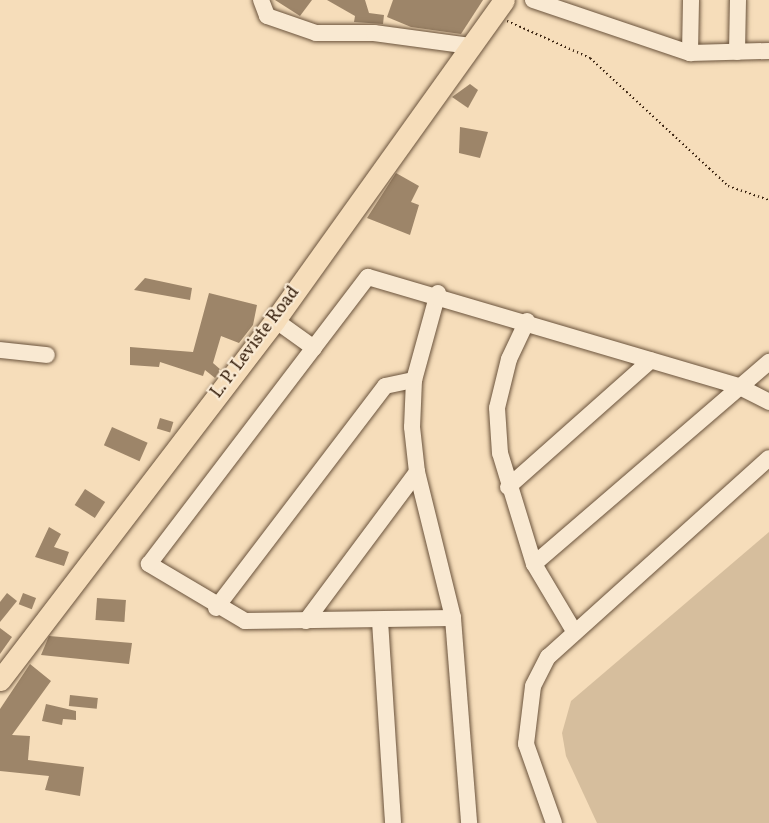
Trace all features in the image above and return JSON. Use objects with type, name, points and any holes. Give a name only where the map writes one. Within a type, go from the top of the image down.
[{"type":"main road","name":"L. P. Leviste Road","points":[[0,680],[275,320],[499,7]]},
{"type":"street","points":[[261,0],[267,16],[316,33],[374,33],[470,46]]},
{"type":"street","points":[[532,0],[690,53],[769,51]]},
{"type":"street","points":[[690,53],[691,0]]},
{"type":"street","points":[[737,52],[738,0]]},
{"type":"street","points":[[453,618],[380,621],[244,621],[216,608],[149,564],[368,277],[438,293],[738,386],[769,402]]},
{"type":"street","points":[[438,293],[414,380],[417,472],[453,618],[469,823]]},
{"type":"street","points":[[275,320],[314,348]]},
{"type":"street","points":[[528,321],[508,359],[498,408],[508,487],[534,564],[574,631]]},
{"type":"street","points":[[0,350],[47,356]]},
{"type":"street","points":[[508,487],[651,360]]},
{"type":"street","points":[[534,564],[738,386],[769,362]]},
{"type":"street","points":[[216,608],[385,386],[414,380]]},
{"type":"street","points":[[555,823],[529,753],[526,717],[548,657],[574,631],[769,458]]},
{"type":"street","points":[[306,621],[417,472]]},
{"type":"street","points":[[380,621],[393,823]]},
{"type":"path","points":[[499,7],[590,58],[728,186],[769,200]]},
{"type":"shaded area","points":[[769,532],[769,823],[597,823],[566,756],[562,733],[571,701]]},
{"type":"building","points":[[275,0],[312,0],[300,16]]},
{"type":"building","points":[[327,0],[365,0],[369,13],[384,15],[383,24],[354,22],[355,16]]},
{"type":"building","points":[[393,0],[483,0],[461,34],[411,27],[387,17]]},
{"type":"building","points":[[470,84],[478,90],[468,108],[452,97]]},
{"type":"building","points":[[460,127],[488,132],[480,158],[459,153]]},
{"type":"building","points":[[396,173],[419,186],[411,202],[419,205],[410,235],[367,218]]},
{"type":"building","points":[[145,278],[192,288],[190,300],[134,290]]},
{"type":"building","points":[[209,293],[257,305],[253,325],[239,343],[221,336],[213,363],[221,370],[215,378],[205,370],[203,376],[160,362],[159,367],[130,365],[130,347],[193,352]]},
{"type":"building","points":[[160,418],[173,422],[170,433],[157,429]]},
{"type":"building","points":[[112,427],[148,443],[139,461],[104,445]]},
{"type":"building","points":[[85,489],[105,502],[95,518],[75,505]]},
{"type":"building","points":[[49,527],[61,534],[54,547],[69,552],[64,566],[35,557]]},
{"type":"building","points":[[7,593],[17,601],[0,622],[0,602]]},
{"type":"building","points":[[23,593],[36,598],[32,609],[19,604]]},
{"type":"building","points":[[97,598],[126,600],[124,622],[95,620]]},
{"type":"building","points":[[0,628],[12,637],[0,654]]},
{"type":"building","points":[[49,636],[132,643],[129,664],[41,655]]},
{"type":"building","points":[[30,664],[51,681],[12,735],[30,736],[28,760],[84,767],[80,796],[45,790],[49,776],[0,771],[0,709]]},
{"type":"building","points":[[70,695],[98,698],[97,709],[69,706]]},
{"type":"building","points":[[46,704],[76,711],[76,720],[63,719],[62,725],[42,721]]}]
